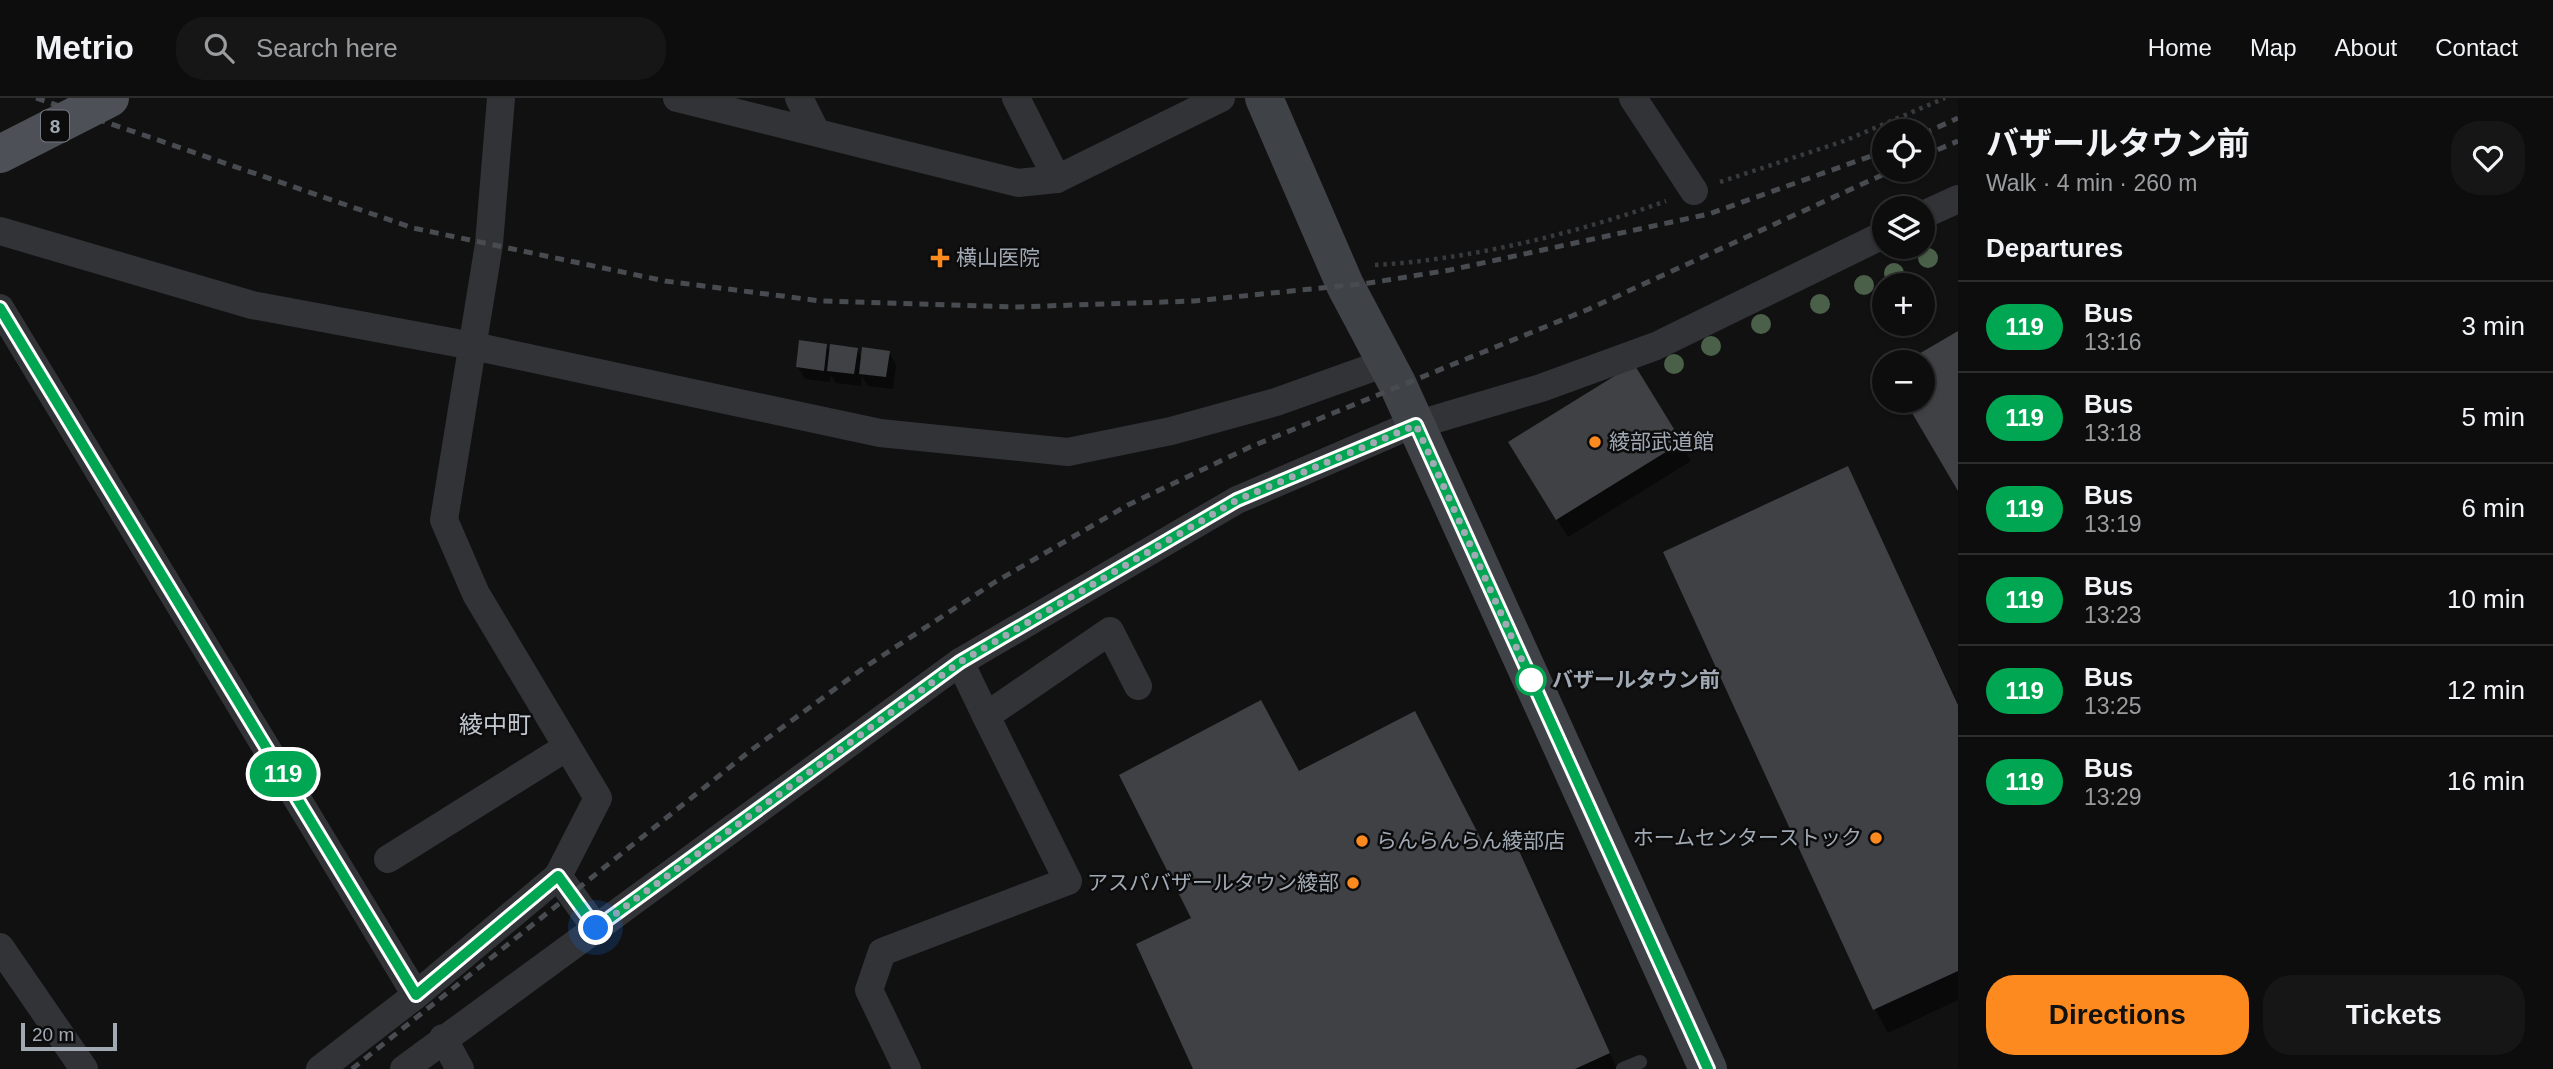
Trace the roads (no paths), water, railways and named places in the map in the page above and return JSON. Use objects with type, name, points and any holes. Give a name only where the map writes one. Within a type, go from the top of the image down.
[{"type":"main road","name":"8","points":[[0,154],[110,98]]},
{"type":"street","points":[[320,1069],[416,995],[558,876],[598,798],[476,594],[444,520],[489,244],[501,98]]},
{"type":"street","points":[[677,98],[815,130],[1018,183],[1057,179],[1221,98]]},
{"type":"street","points":[[799,98],[815,130]]},
{"type":"street","points":[[1016,98],[1057,179]]},
{"type":"street","points":[[1264,98],[1345,285],[1388,362],[1708,1069]]},
{"type":"street","points":[[1633,98],[1694,191]]},
{"type":"street","points":[[1935,210],[1958,199]]},
{"type":"street","points":[[0,231],[252,305],[473,346],[880,433],[1068,452],[1171,431],[1263,406],[1388,362]]},
{"type":"street","points":[[404,1069],[960,662],[1237,500],[1416,425],[1541,388],[1656,346],[1872,240]]},
{"type":"street","points":[[0,308],[416,995]]},
{"type":"street","points":[[986,716],[1110,631],[1138,687]]},
{"type":"street","points":[[907,1069],[869,990],[882,952],[1068,881],[960,662]]},
{"type":"street","points":[[388,859],[568,747]]},
{"type":"street","points":[[558,876],[596,928]]},
{"type":"street","points":[[0,947],[84,1069]]},
{"type":"street","points":[[443,1038],[460,1069]]},
{"type":"lane","points":[[1623,1069],[1640,1062]]},
{"type":"railway","points":[[36,98],[413,228],[665,281],[821,301],[1015,307],[1194,301],[1369,283],[1450,270],[1709,214],[1872,156]]},
{"type":"railway","points":[[1935,129],[1958,118]]},
{"type":"railway","points":[[1935,151],[1958,141]]},
{"type":"railway","points":[[352,1069],[750,751],[865,667],[995,582],[1128,505],[1250,447],[1589,309],[1872,180]]},
{"type":"place","name":"横山医院","points":[[940,258]]},
{"type":"place","name":"綾部武道館","points":[[1595,442]]},
{"type":"place","name":"バザールタウン前","points":[[1531,680]]},
{"type":"place","name":"ホームセンターストック","points":[[1876,838]]},
{"type":"place","name":"らんらんらん綾部店","points":[[1362,841]]},
{"type":"place","name":"アスパバザールタウン綾部","points":[[1353,883]]},
{"type":"district","name":"綾中町","points":[[495,725]]}]
